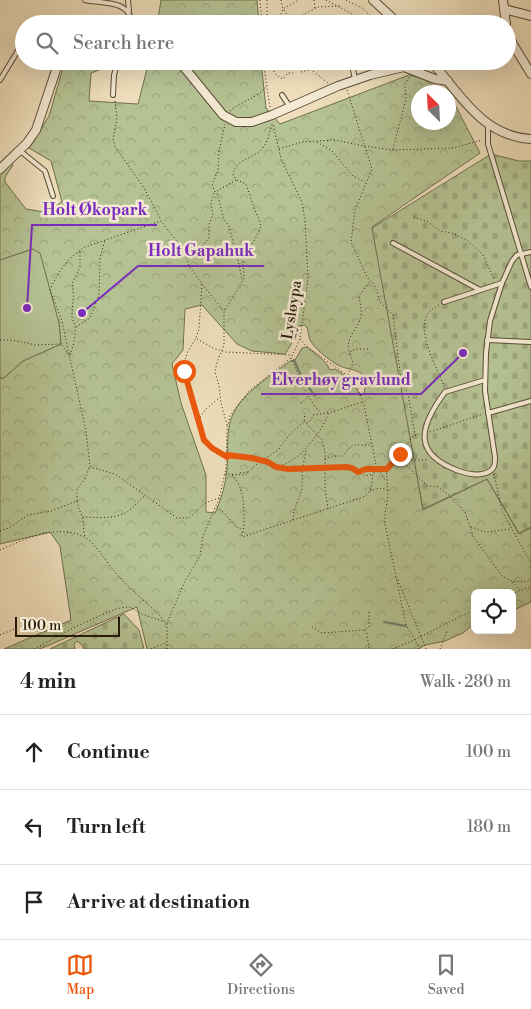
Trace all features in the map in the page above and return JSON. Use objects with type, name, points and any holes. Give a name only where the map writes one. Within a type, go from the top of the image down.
[{"type":"street","points":[[373,0],[389,15]]},
{"type":"street","points":[[503,0],[505,15]]},
{"type":"street","points":[[504,9],[531,16]]},
{"type":"street","points":[[516,49],[531,74]]},
{"type":"street","points":[[0,169],[36,130],[56,70]]},
{"type":"street","points":[[186,70],[227,118],[236,122],[246,123],[272,119],[331,88],[355,79],[392,70]]},
{"type":"street","points":[[439,70],[478,117],[488,125],[503,133],[531,139]]},
{"type":"street","points":[[413,71],[435,79],[448,81]]},
{"type":"lane","points":[[85,0],[122,5],[129,11]]},
{"type":"lane","points":[[128,0],[130,15]]},
{"type":"lane","points":[[0,80],[15,55]]},
{"type":"lane","points":[[114,95],[115,70]]},
{"type":"lane","points":[[353,70],[355,79]]},
{"type":"lane","points":[[282,95],[290,108]]},
{"type":"lane","points":[[488,125],[487,138],[531,287]]},
{"type":"lane","points":[[19,150],[43,168],[53,196]]},
{"type":"lane","points":[[393,243],[480,290]]},
{"type":"lane","points":[[485,380],[446,391],[428,419],[425,434],[428,450],[436,460],[467,473],[484,474],[493,469],[495,458],[485,380],[487,340],[499,284],[515,256],[531,252]]},
{"type":"lane","points":[[444,302],[499,284]]},
{"type":"lane","points":[[487,340],[531,342]]},
{"type":"lane","points":[[488,413],[531,401]]},
{"type":"path","points":[[260,0],[261,15]]},
{"type":"path","points":[[267,0],[267,15]]},
{"type":"path","points":[[281,0],[283,9],[288,15]]},
{"type":"path","points":[[281,15],[283,9],[299,0]]},
{"type":"path","points":[[314,0],[315,8]]},
{"type":"path","points":[[326,0],[354,15]]},
{"type":"path","points":[[346,0],[362,8],[369,15]]},
{"type":"path","points":[[303,15],[315,8],[340,6]]},
{"type":"path","name":"Lysløypa","points":[[168,649],[167,623],[184,583],[197,562],[204,536],[219,498],[225,474],[228,426],[233,410],[245,396],[291,357],[300,339],[308,279],[306,220],[302,202],[278,149],[264,70]]},
{"type":"path","points":[[273,70],[283,79],[288,73],[293,74]]},
{"type":"path","points":[[301,72],[309,70]]},
{"type":"path","points":[[314,70],[328,82],[331,88]]},
{"type":"path","points":[[393,150],[406,99],[405,84],[413,71]]},
{"type":"path","points":[[344,83],[372,169],[355,210],[351,242],[374,286],[380,302],[393,315],[401,380],[408,394],[415,435]]},
{"type":"path","points":[[242,281],[229,226],[224,220],[220,203],[212,184],[218,171],[219,151],[229,112],[244,101],[257,96],[267,86]]},
{"type":"path","points":[[114,95],[117,118],[113,139],[115,147],[144,188],[161,221],[185,252],[187,263],[223,310],[228,307]]},
{"type":"path","points":[[228,426],[215,372],[224,345],[224,312],[242,281],[244,274],[243,259],[261,227],[246,184],[237,180],[233,175],[234,168],[241,161],[258,153],[263,148],[268,138],[272,119]]},
{"type":"path","points":[[278,149],[302,142],[335,140],[393,150],[453,148],[487,138]]},
{"type":"path","points":[[316,141],[332,150],[353,176],[366,182]]},
{"type":"path","points":[[185,252],[199,249],[209,238],[209,224],[213,215],[211,203],[216,192],[237,180]]},
{"type":"path","points":[[414,217],[428,222],[440,231],[452,233],[468,241],[483,256],[499,284]]},
{"type":"path","points":[[85,537],[82,526],[83,517],[78,508],[77,489],[86,479],[90,468],[86,431],[62,321],[50,290],[58,274],[79,250],[161,221]]},
{"type":"path","points":[[75,327],[90,318],[99,295],[100,258],[105,240]]},
{"type":"path","points":[[70,356],[75,327],[72,317],[74,292],[72,284],[80,267],[81,254],[79,250]]},
{"type":"path","points":[[348,376],[353,362],[347,345],[360,317],[359,296],[370,280]]},
{"type":"path","points":[[202,284],[199,329],[184,362],[184,371],[201,434],[206,442],[227,456],[263,461],[288,469],[346,467],[368,476],[378,469]]},
{"type":"path","points":[[444,302],[428,313],[424,327],[424,337],[446,391]]},
{"type":"path","points":[[196,338],[222,352],[291,357],[308,394],[321,413]]},
{"type":"path","points":[[300,339],[306,346],[348,376],[356,384],[363,402],[378,469],[386,480]]},
{"type":"path","points":[[0,340],[12,340],[36,345],[61,344],[70,356]]},
{"type":"path","points":[[350,354],[354,349],[369,349]]},
{"type":"path","points":[[308,394],[308,401]]},
{"type":"path","points":[[198,420],[206,409],[217,401],[220,396]]},
{"type":"path","points":[[302,403],[308,397]]},
{"type":"path","points":[[225,474],[245,474],[250,472],[278,450],[291,433],[305,422],[311,420],[313,415],[329,413],[363,402]]},
{"type":"path","points":[[305,413],[305,422],[322,440],[328,509]]},
{"type":"path","points":[[278,467],[291,461],[306,449],[323,427],[329,413]]},
{"type":"path","points":[[420,649],[406,624],[385,524],[384,514],[388,490],[386,480],[387,469],[396,460],[408,441],[415,435],[425,434],[488,413]]},
{"type":"path","points":[[324,460],[332,456],[343,456],[354,445],[372,445]]},
{"type":"path","points":[[293,520],[294,511],[302,490],[306,449]]},
{"type":"path","points":[[396,460],[436,460]]},
{"type":"path","points":[[403,460],[427,486],[438,487],[449,494],[465,512],[473,536],[502,576],[511,581],[520,591]]},
{"type":"path","points":[[90,468],[115,474],[177,518],[189,518],[205,503],[219,498]]},
{"type":"path","points":[[358,472],[366,469],[387,469]]},
{"type":"path","points":[[493,469],[502,511],[531,562]]},
{"type":"path","points":[[370,492],[373,473]]},
{"type":"path","points":[[232,475],[240,487],[244,503],[245,521],[242,537],[363,498],[379,488],[388,490]]},
{"type":"path","points":[[83,517],[116,516],[128,512],[145,496]]},
{"type":"path","points":[[0,531],[9,528],[28,515],[51,511],[77,501]]},
{"type":"path","points":[[216,507],[235,526],[239,526],[242,530]]},
{"type":"path","points":[[471,527],[485,532],[512,529]]},
{"type":"path","points":[[0,550],[42,534],[59,531],[74,532],[92,543],[122,580],[167,623]]},
{"type":"path","points":[[396,576],[426,649]]},
{"type":"path","points":[[511,581],[526,582],[531,579]]},
{"type":"path","points":[[516,592],[531,586]]},
{"type":"path","points":[[34,649],[77,626],[125,607],[130,607],[142,614],[167,623]]},
{"type":"path","points":[[312,627],[322,633],[364,630],[369,627],[369,612]]},
{"type":"path","points":[[392,649],[415,640],[471,612]]},
{"type":"path","points":[[0,634],[14,629]]},
{"type":"path","points":[[364,630],[367,634],[369,649]]},
{"type":"path","points":[[440,649],[447,631]]},
{"type":"path","points":[[151,649],[167,643]]},
{"type":"green space","points":[[161,0],[257,0],[258,15],[158,15]]},
{"type":"green space","points":[[62,70],[99,70],[91,73],[89,101],[138,104],[147,70],[262,70],[266,108],[280,124],[409,75],[424,79],[432,85],[411,85],[411,130],[456,130],[456,107],[480,153],[372,227],[423,510],[487,479],[519,534],[531,528],[531,602],[516,609],[516,589],[471,589],[471,626],[463,633],[445,641],[425,645],[418,649],[147,649],[137,607],[40,649],[4,649],[71,620],[60,546],[50,532],[0,544],[0,378],[4,378],[23,361],[61,344],[59,323],[33,249],[0,260],[0,176],[11,163],[13,165],[5,177],[5,182],[26,209],[44,212],[62,202],[51,161],[29,148],[49,116]],"holes":[[[202,305],[237,344],[252,351],[285,354],[295,338],[299,326],[305,325],[310,340],[318,350],[336,364],[361,373],[364,376],[362,379],[363,383],[368,385],[360,396],[356,387],[347,377],[335,369],[330,370],[323,360],[307,347],[302,348],[295,360],[290,361],[258,385],[237,406],[229,427],[226,480],[223,491],[215,513],[206,512],[206,475],[181,403],[172,364],[183,350],[185,309]]]},
{"type":"green space","points":[[491,154],[519,161],[531,161],[531,527],[519,533],[487,479],[423,509],[372,228]]},
{"type":"green space","points":[[33,249],[40,253],[59,323],[61,344],[23,361],[4,378],[0,378],[0,260]]},
{"type":"green space","points":[[124,614],[139,630],[144,649],[84,649],[77,641],[74,644],[75,649],[50,649]]},
{"type":"waterway","points":[[294,360],[302,378],[315,396]]},
{"type":"waterway","points":[[384,622],[406,626]]},
{"type":"place","name":"Holt Økopark","points":[[27,308]]},
{"type":"place","name":"Holt Gapahuk","points":[[82,313]]},
{"type":"place","name":"Elverhøy gravlund","points":[[463,353]]},
{"type":"route","points":[[184,371],[198,416],[201,434],[208,445],[227,457],[227,455],[235,455],[252,458],[268,462],[276,467],[292,470],[297,468],[346,467],[358,472],[366,469],[387,469],[400,454]]}]
